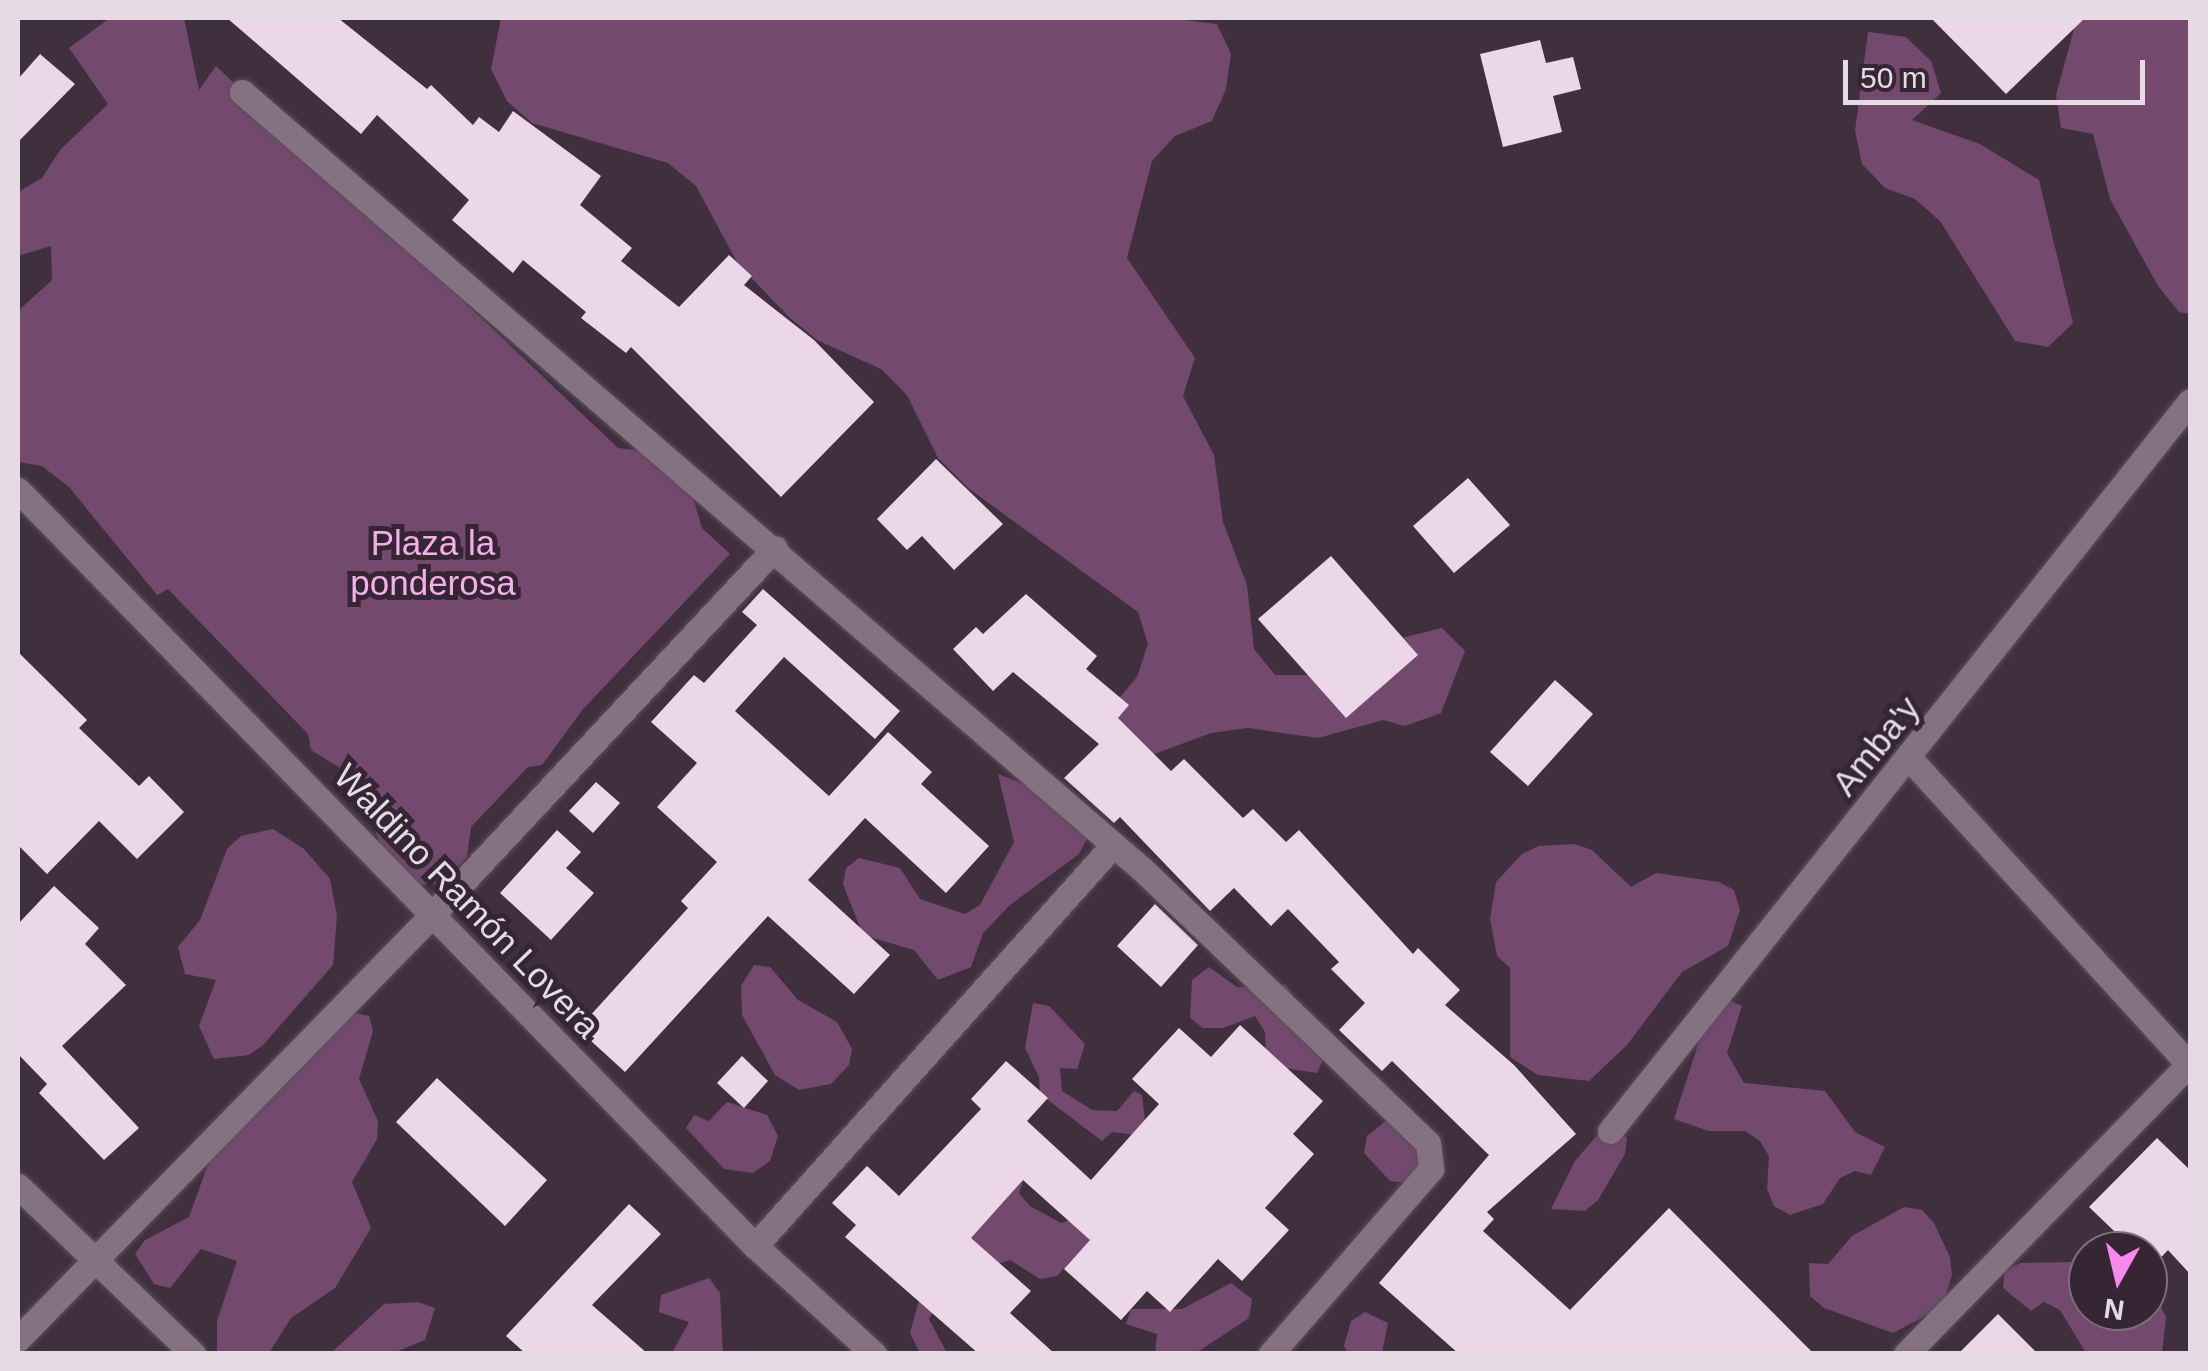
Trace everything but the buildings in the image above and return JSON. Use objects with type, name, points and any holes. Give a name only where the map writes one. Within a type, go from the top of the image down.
[{"type":"street","points":[[242,92],[775,548],[1113,845],[1428,1143],[1431,1170],[1271,1354]]},
{"type":"street","name":"Amba'y","points":[[1610,1131],[2186,417]]},
{"type":"street","name":"Waldino Ramón Lovera","points":[[18,490],[754,1246],[874,1354]]},
{"type":"street","points":[[18,1339],[88,1260],[432,915],[775,548]]},
{"type":"street","points":[[1906,1354],[2190,1065],[1911,760]]},
{"type":"street","points":[[754,1246],[1113,845]]},
{"type":"street","points":[[18,1186],[88,1260],[194,1354]]},
{"type":"green space","name":"Plaza la ponderosa","points":[[110,18],[184,18],[199,90],[216,66],[618,448],[662,453],[692,494],[702,528],[730,554],[584,708],[542,765],[528,767],[471,827],[467,857],[442,884],[407,885],[385,856],[361,794],[340,768],[311,750],[308,734],[168,589],[157,595],[69,487],[42,466],[18,462],[18,311],[52,280],[51,246],[18,256],[18,192],[42,178],[60,150],[108,104],[69,48]]},
{"type":"green space","points":[[501,18],[1169,18],[1217,24],[1231,54],[1226,89],[1212,121],[1175,136],[1152,161],[1127,258],[1195,358],[1183,396],[1214,455],[1223,522],[1247,585],[1254,649],[1275,675],[1308,675],[1370,646],[1442,628],[1465,651],[1441,713],[1405,726],[1383,720],[1318,738],[1248,728],[1211,733],[1149,756],[1122,736],[1116,702],[1137,677],[1148,644],[1138,612],[968,488],[938,458],[907,395],[881,369],[817,340],[789,317],[738,264],[696,186],[668,163],[532,123],[507,101],[491,69]]},
{"type":"green space","points":[[2077,18],[2190,18],[2190,314],[2179,312],[2158,286],[2110,199],[2093,134],[2061,128],[2056,95]]},
{"type":"green space","points":[[1868,32],[1906,37],[1931,61],[1941,93],[1912,120],[1980,144],[2039,180],[2073,323],[2048,347],[2015,341],[1940,221],[1915,199],[1885,188],[1862,164],[1855,131]]},
{"type":"green space","points":[[998,774],[1042,791],[1083,823],[1087,839],[1079,854],[1010,905],[983,933],[971,967],[938,980],[914,950],[863,935],[843,884],[846,868],[859,858],[900,868],[920,899],[965,914],[980,905],[1014,842]]},
{"type":"green space","points":[[273,829],[304,849],[330,879],[337,916],[333,965],[263,1045],[249,1055],[214,1059],[199,1026],[216,980],[185,974],[178,947],[200,920],[227,849],[241,836]]},
{"type":"green space","points":[[1575,844],[1592,850],[1631,887],[1656,873],[1719,882],[1734,890],[1740,910],[1728,946],[1682,972],[1627,1045],[1589,1081],[1538,1075],[1510,1057],[1510,968],[1497,956],[1490,919],[1496,882],[1522,854],[1539,846]]},
{"type":"green space","points":[[754,965],[770,967],[798,1000],[837,1022],[852,1049],[849,1065],[831,1084],[799,1090],[775,1075],[742,1015],[741,986]]},
{"type":"green space","points":[[1209,967],[1237,987],[1286,985],[1320,1041],[1324,1057],[1317,1073],[1266,1065],[1265,1032],[1255,1016],[1223,1028],[1203,1028],[1190,1018],[1192,980]]},
{"type":"green space","points":[[1726,999],[1742,1006],[1727,1053],[1744,1083],[1825,1091],[1855,1132],[1885,1147],[1871,1175],[1855,1171],[1840,1178],[1823,1204],[1790,1215],[1774,1206],[1767,1189],[1769,1156],[1760,1141],[1745,1131],[1709,1131],[1674,1119],[1711,1004]]},
{"type":"green space","points":[[1033,1003],[1049,1006],[1085,1044],[1077,1069],[1060,1068],[1062,1091],[1092,1110],[1117,1111],[1134,1091],[1142,1095],[1145,1120],[1136,1135],[1112,1132],[1102,1141],[1040,1094],[1039,1077],[1025,1048]]},
{"type":"green space","points":[[337,1009],[369,1016],[373,1031],[359,1079],[378,1121],[377,1139],[352,1182],[371,1228],[335,1288],[291,1318],[269,1353],[217,1353],[217,1321],[237,1261],[201,1249],[170,1288],[154,1284],[135,1254],[145,1240],[189,1217],[212,1153]]},
{"type":"green space","points":[[727,1102],[767,1115],[778,1136],[770,1161],[753,1173],[724,1169],[686,1128],[694,1115],[709,1121]]},
{"type":"green space","points":[[1387,1120],[1425,1156],[1407,1183],[1390,1181],[1364,1153],[1367,1136]]},
{"type":"green space","points":[[1615,1129],[1627,1138],[1625,1154],[1598,1200],[1585,1211],[1551,1209],[1575,1161],[1598,1134]]},
{"type":"green space","points":[[1026,1172],[1019,1193],[1030,1206],[1061,1223],[1077,1218],[1090,1240],[1057,1276],[1040,1279],[1010,1260],[994,1265],[938,1304],[929,1319],[947,1353],[920,1353],[910,1333],[919,1300],[952,1247]]},
{"type":"green space","points":[[1904,1207],[1922,1210],[1934,1223],[1950,1257],[1952,1275],[1942,1307],[1893,1333],[1824,1308],[1810,1296],[1809,1263],[1828,1264],[1852,1236]]},
{"type":"green space","points":[[2068,1262],[2068,1323],[2060,1310],[2044,1302],[2031,1311],[2003,1288],[2005,1270],[2021,1263]]},
{"type":"green space","points":[[709,1278],[720,1293],[723,1353],[672,1353],[689,1322],[659,1312],[661,1295]]},
{"type":"green space","points":[[1231,1283],[1252,1299],[1249,1318],[1196,1353],[1155,1353],[1157,1334],[1126,1324],[1131,1309],[1182,1309]]},
{"type":"green space","points":[[418,1302],[435,1308],[425,1340],[393,1353],[331,1353],[384,1304]]},
{"type":"green space","points":[[1365,1312],[1388,1323],[1382,1353],[1348,1353],[1344,1346],[1351,1321]]},
{"type":"green space","points":[[2073,1331],[2164,1331],[2162,1353],[2086,1353]]}]
